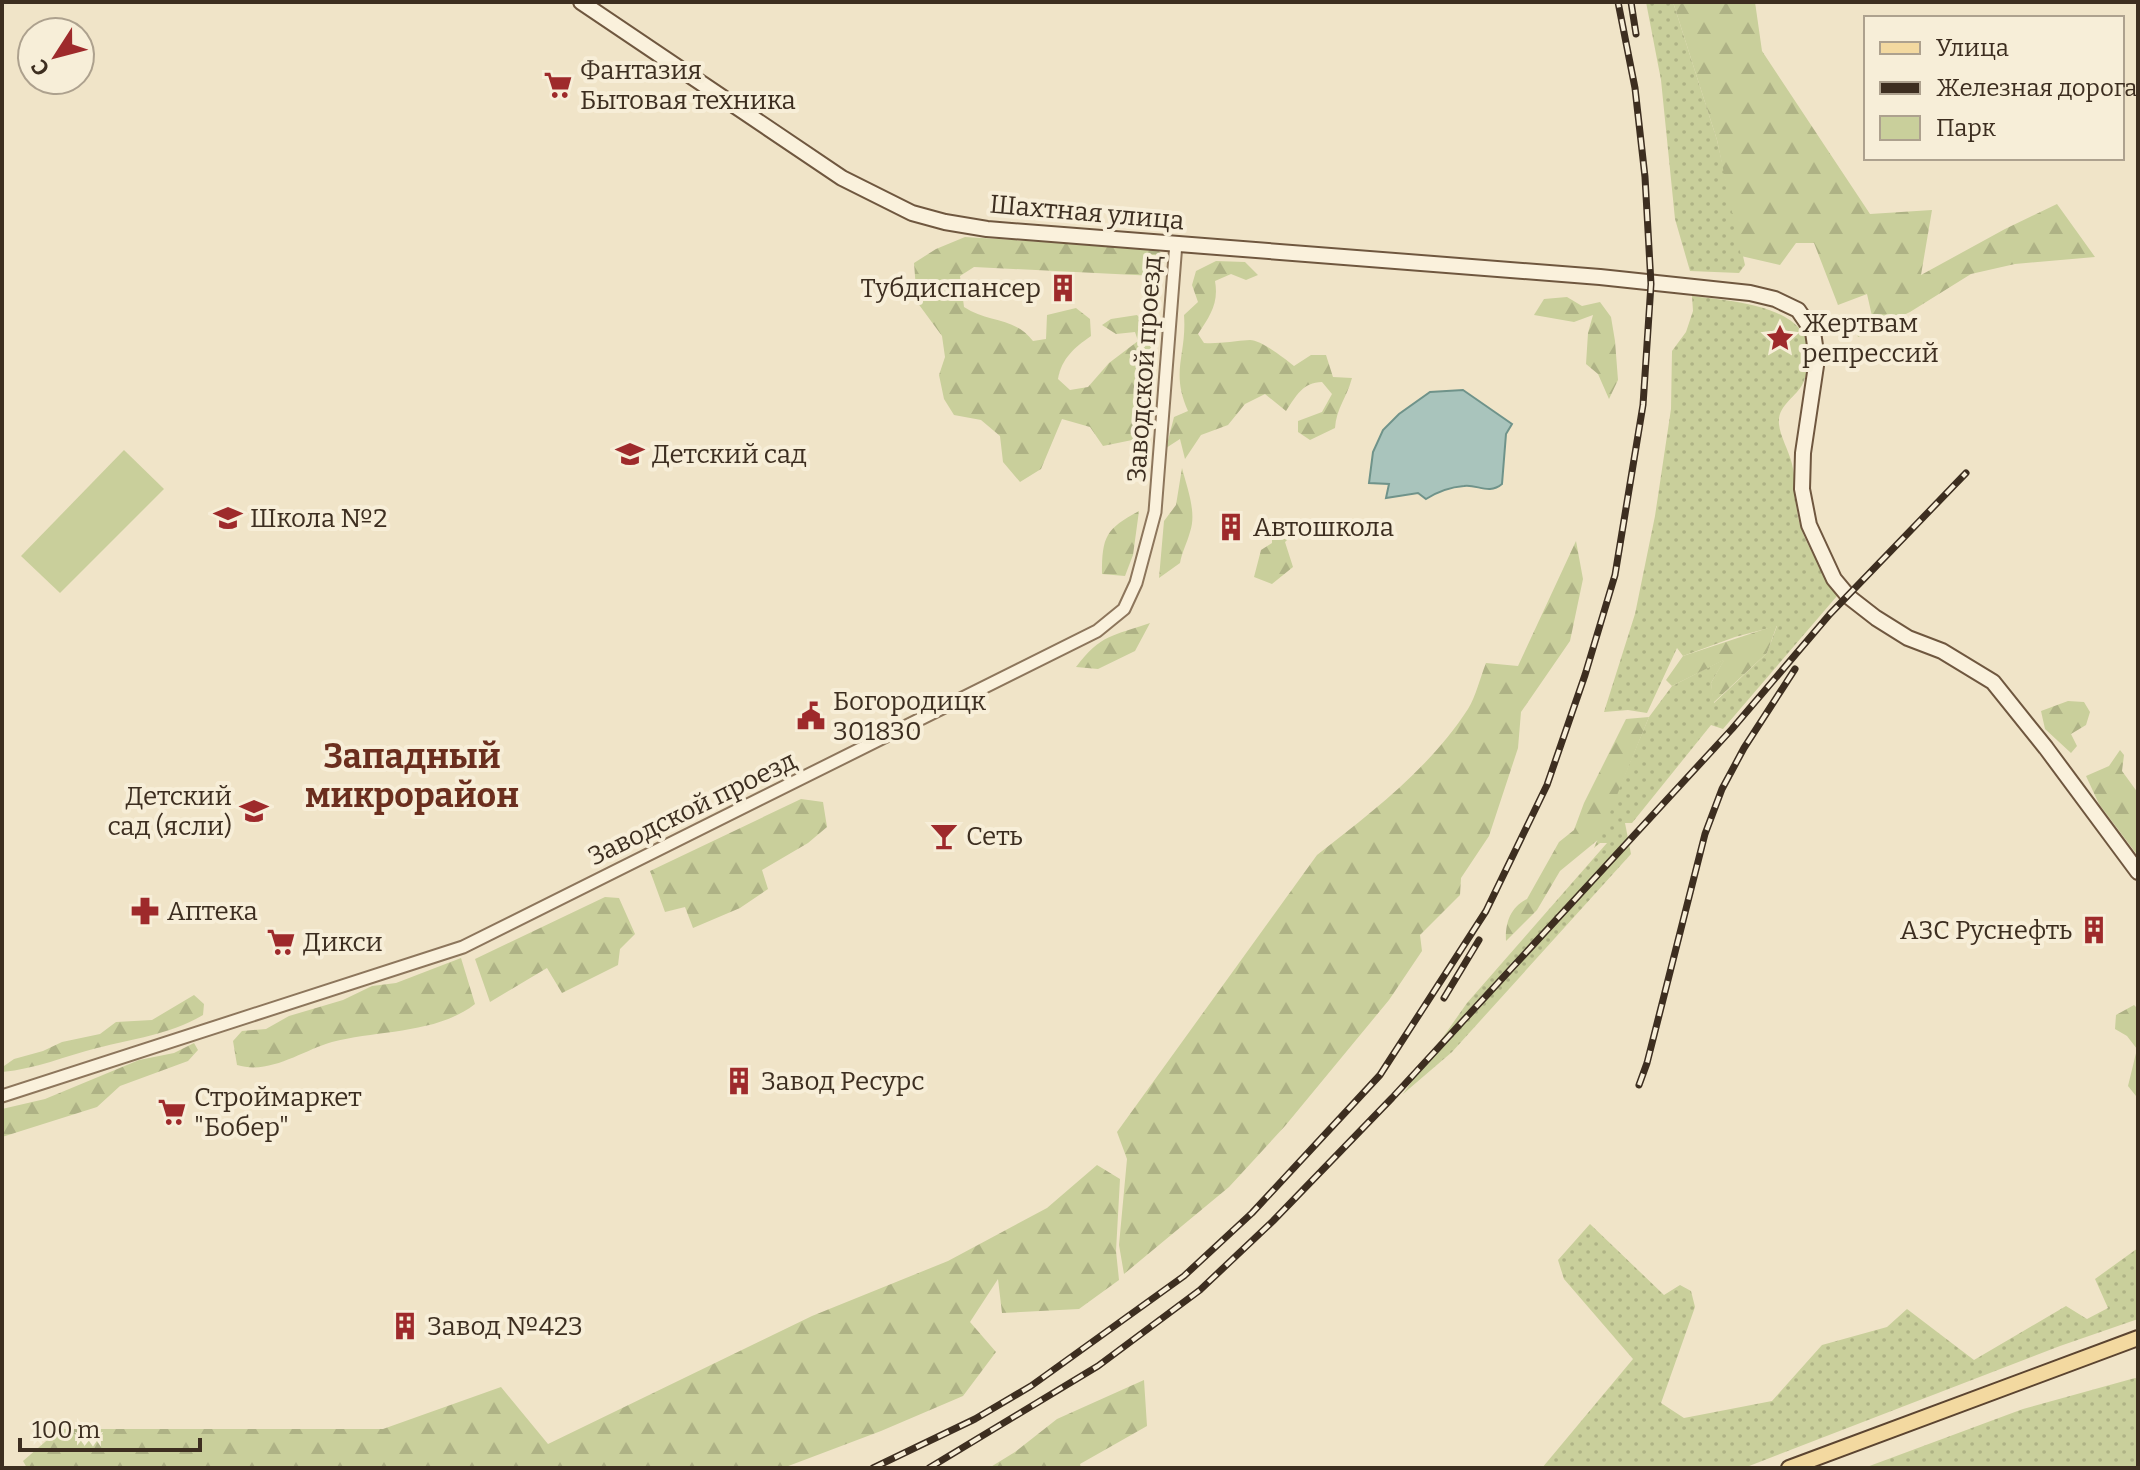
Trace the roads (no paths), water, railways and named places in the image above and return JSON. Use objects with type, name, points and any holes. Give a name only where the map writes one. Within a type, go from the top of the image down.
[{"type":"main road","name":"Шахтная улица","points":[[581,2],[842,178],[912,213],[945,222],[987,229],[1600,277],[1750,293],[1775,299],[1798,310],[1813,332],[1817,359],[1803,453],[1802,489],[1809,525],[1826,566],[1849,597],[1876,618],[1908,638],[1942,651],[1993,682],[2138,872]]},
{"type":"main road","points":[[1789,1468],[2138,1338]]},
{"type":"street","name":"Заводской проезд","points":[[2,1096],[463,947],[1097,631],[1124,609],[1136,583],[1155,512],[1176,243]]},
{"type":"water","points":[[1463,390],[1512,424],[1506,434],[1502,484],[1492,489],[1454,487],[1426,499],[1418,493],[1386,498],[1389,484],[1369,483],[1373,452],[1383,430],[1430,392]]},
{"type":"railway","points":[[873,1468],[975,1419],[1031,1386],[1184,1276],[1252,1213],[1380,1075],[1486,911],[1547,785],[1585,675],[1615,575],[1643,405],[1651,284],[1645,177],[1635,88],[1618,2]]},
{"type":"railway","points":[[1631,2],[1636,34]]},
{"type":"railway","points":[[929,1468],[1098,1366],[1200,1290],[1273,1221],[1392,1098],[1732,729],[1830,614],[1966,473]]},
{"type":"railway","points":[[1639,1085],[1705,834],[1722,789],[1744,748],[1795,669]]},
{"type":"railway","points":[[1444,998],[1479,940]]},
{"type":"place","name":"Фантазия Бытовая техника","points":[[558,85]]},
{"type":"place","name":"Тубдиспансер","points":[[1063,288]]},
{"type":"place","name":"Жертвам репрессий","points":[[1780,338]]},
{"type":"place","name":"Детский сад","points":[[630,454]]},
{"type":"place","name":"Школа №2","points":[[228,518]]},
{"type":"place","name":"Автошкола","points":[[1231,527]]},
{"type":"place","name":"Богородицк 301830","points":[[811,716]]},
{"type":"place","name":"Детский сад (ясли)","points":[[254,811]]},
{"type":"place","name":"Сеть","points":[[944,836]]},
{"type":"place","name":"Аптека","points":[[145,911]]},
{"type":"place","name":"АЗС Руснефть","points":[[2094,930]]},
{"type":"place","name":"Дикси","points":[[281,942]]},
{"type":"place","name":"Завод Ресурс","points":[[739,1081]]},
{"type":"place","name":"Строймаркет \"Бобер\"","points":[[172,1112]]},
{"type":"place","name":"Завод №423","points":[[405,1326]]},
{"type":"district","name":"Западный микрорайон","points":[[412,776]]}]
